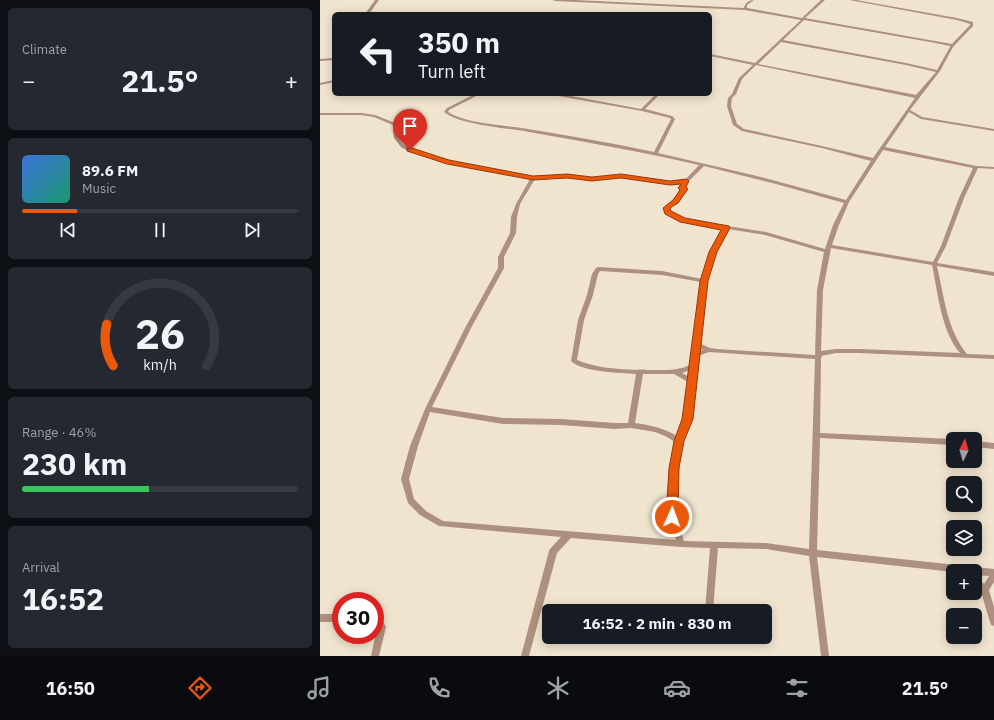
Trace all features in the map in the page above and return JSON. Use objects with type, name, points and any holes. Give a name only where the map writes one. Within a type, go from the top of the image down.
[{"type":"street","points":[[369,12],[378,0]]},
{"type":"street","points":[[555,0],[617,1],[745,9],[944,44],[952,47]]},
{"type":"street","points":[[745,9],[746,5],[752,0]]},
{"type":"street","points":[[823,0],[740,79],[730,100],[729,106],[732,119],[738,127],[874,160]]},
{"type":"street","points":[[824,656],[813,553],[820,290],[828,249],[836,225],[847,202],[874,160],[938,71],[952,47],[972,25],[972,22],[957,18],[851,0]]},
{"type":"street","points":[[780,41],[913,65],[938,71]]},
{"type":"street","points":[[712,55],[918,97]]},
{"type":"street","points":[[320,60],[332,59]]},
{"type":"street","points":[[320,84],[332,81]]},
{"type":"street","points":[[474,96],[448,109],[447,114],[452,117],[703,164],[847,202]]},
{"type":"street","points":[[563,96],[642,110],[667,116],[673,119],[655,154]]},
{"type":"street","points":[[642,110],[656,96]]},
{"type":"street","points":[[909,111],[921,118]]},
{"type":"street","points":[[320,114],[361,114],[375,116],[394,124],[396,126],[396,138],[403,146],[410,150],[447,162],[533,178],[567,176],[592,179],[621,176],[670,183],[686,181]]},
{"type":"street","points":[[904,118],[921,118],[994,130]]},
{"type":"street","points":[[882,148],[976,167],[994,168]]},
{"type":"street","points":[[703,164],[686,181],[682,188],[684,189],[675,201],[666,208],[667,212],[682,220],[766,234],[828,249],[994,274]]},
{"type":"street","points":[[965,355],[959,350],[948,322],[934,264],[948,238],[965,189],[974,174],[976,167]]},
{"type":"street","points":[[533,178],[518,204],[514,217],[513,234],[501,257],[501,268],[468,328],[428,409],[414,446],[405,479],[411,501],[423,512],[442,524],[615,540],[714,546],[766,546],[813,553],[946,568]]},
{"type":"street","points":[[681,544],[672,517],[674,468],[679,441],[687,419],[704,281],[713,252],[726,228]]},
{"type":"street","points":[[694,366],[686,370],[674,372],[612,370],[580,365],[574,361],[581,320],[590,295],[596,271],[604,269],[662,273],[704,281]]},
{"type":"street","points":[[696,344],[709,350],[819,355],[836,351],[854,351],[994,357]]},
{"type":"street","points":[[695,355],[709,350]]},
{"type":"street","points":[[954,355],[959,350]]},
{"type":"street","points":[[631,425],[640,371]]},
{"type":"street","points":[[674,372],[692,381]]},
{"type":"street","points":[[428,409],[503,421],[561,422],[615,426],[631,425],[659,430],[679,441]]},
{"type":"street","points":[[816,435],[946,442]]},
{"type":"street","points":[[982,445],[994,446]]},
{"type":"street","points":[[525,656],[553,551],[569,535]]},
{"type":"street","points":[[709,604],[714,546]]},
{"type":"street","points":[[982,572],[994,574],[985,590]]},
{"type":"street","points":[[982,587],[985,590],[994,622]]},
{"type":"street","points":[[320,618],[332,618]]},
{"type":"street","points":[[375,656],[378,644]]},
{"type":"route","points":[[410,150],[436,157],[447,162],[524,177],[542,178],[567,176],[592,179],[621,176],[670,183],[686,181],[682,188],[684,189],[675,201],[666,208],[667,212],[682,220],[726,228],[708,264],[704,281],[687,419],[679,441],[674,468],[672,517]]}]
